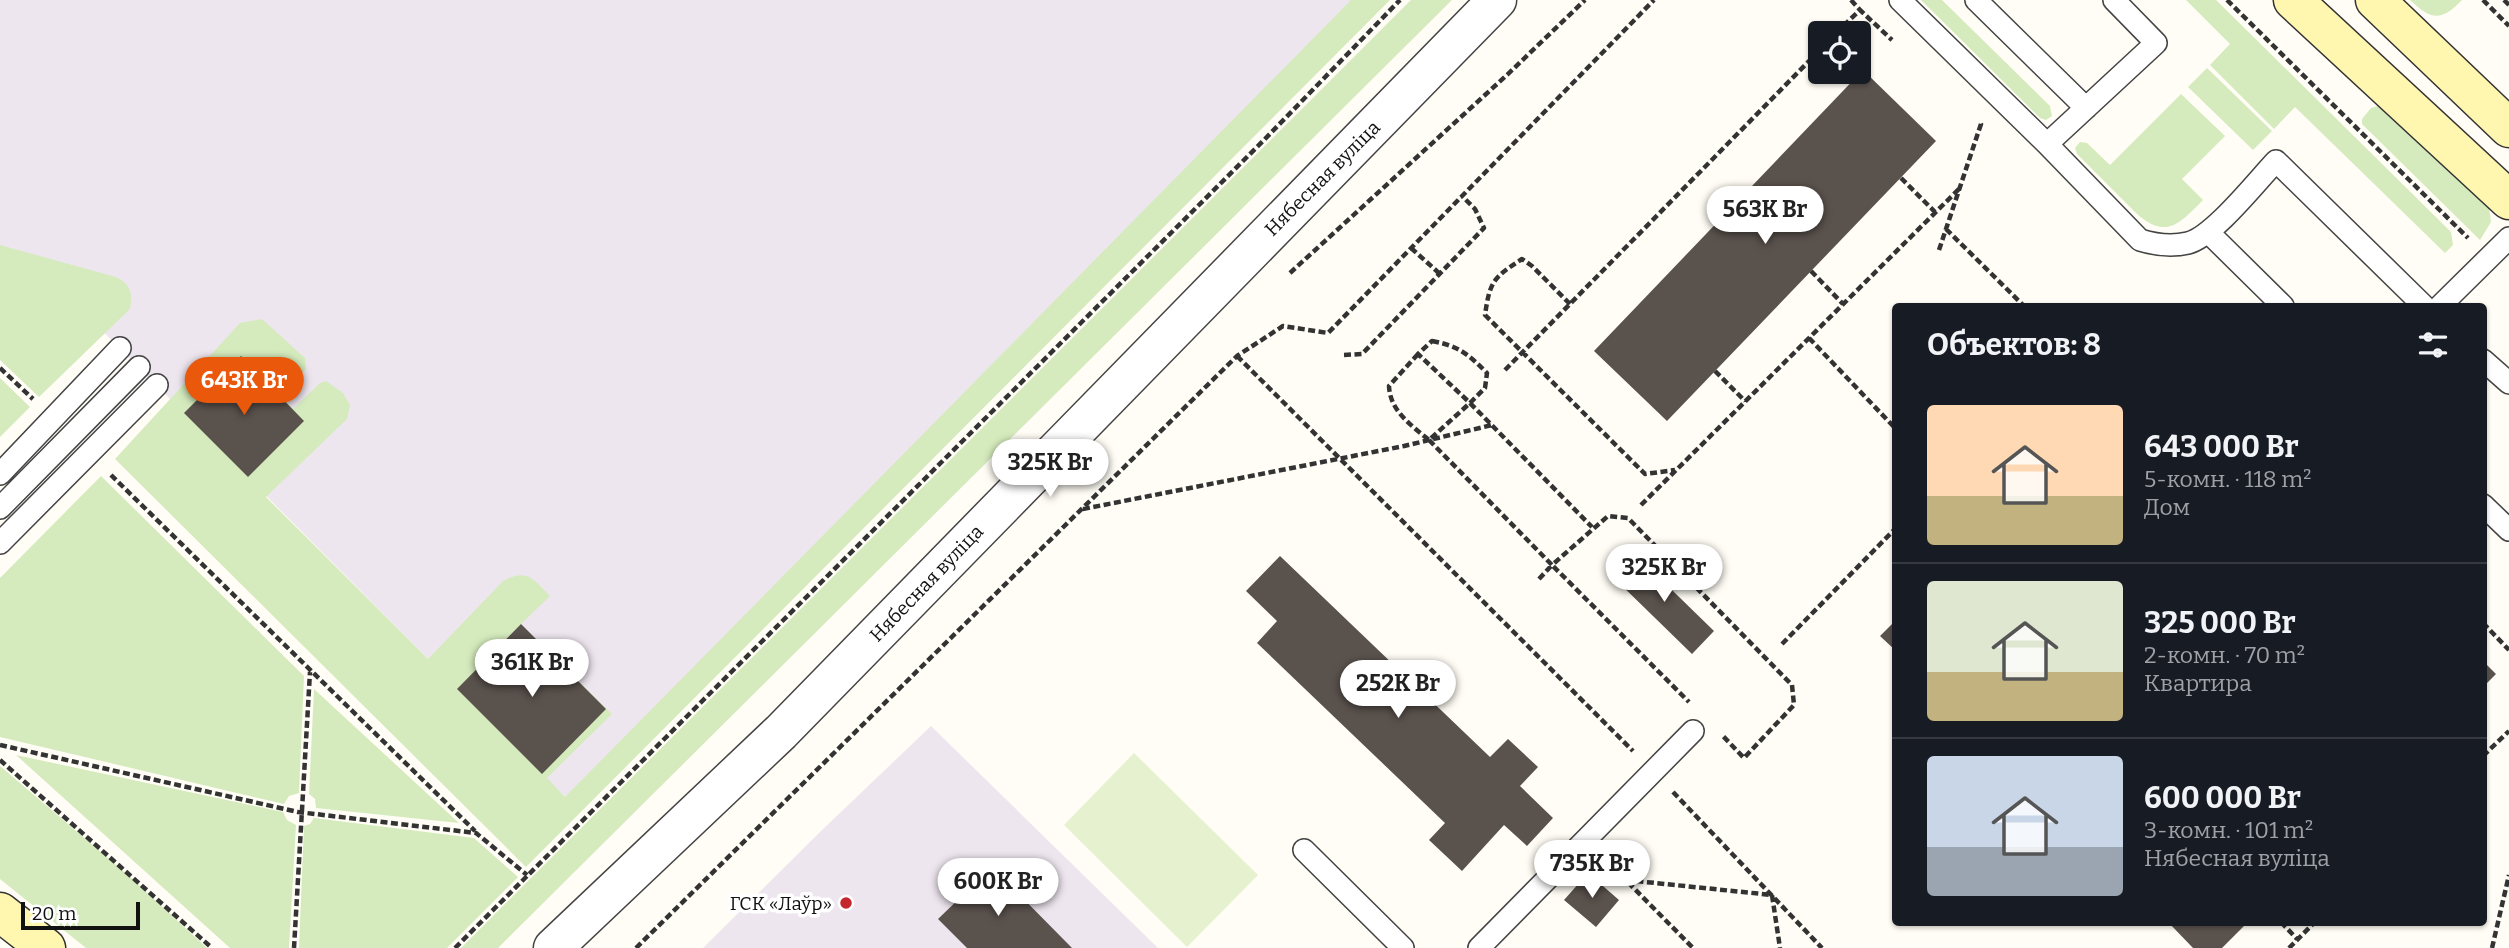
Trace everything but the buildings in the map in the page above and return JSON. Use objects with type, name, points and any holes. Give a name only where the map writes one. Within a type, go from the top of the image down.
[{"type":"main road","points":[[2293,0],[2509,200]]},
{"type":"main road","points":[[2375,0],[2509,128]]},
{"type":"main road","points":[[0,912],[46,948]]},
{"type":"street","name":"Нябесная вуліца","points":[[553,948],[781,732],[1497,0]]},
{"type":"lane","points":[[1900,0],[2047,144],[2140,240],[2161,246],[2190,243],[2209,233],[2276,161],[2421,303]]},
{"type":"lane","points":[[1976,0],[2086,108]]},
{"type":"lane","points":[[2047,144],[2156,43],[2114,0]]},
{"type":"lane","points":[[2209,233],[2280,303]]},
{"type":"lane","points":[[2443,303],[2509,238]]},
{"type":"lane","points":[[0,474],[120,348]]},
{"type":"lane","points":[[2487,364],[2509,383]]},
{"type":"lane","points":[[0,508],[139,367]]},
{"type":"lane","points":[[0,543],[157,385]]},
{"type":"lane","points":[[2487,509],[2509,530]]},
{"type":"lane","points":[[1479,948],[1653,771],[1695,720]]},
{"type":"lane","points":[[1304,850],[1403,948]]},
{"type":"path","points":[[454,948],[1401,0]]},
{"type":"path","points":[[1283,279],[1585,0]]},
{"type":"path","points":[[636,948],[1237,356],[1283,326],[1328,333],[1654,0]]},
{"type":"path","points":[[1851,0],[1900,48]]},
{"type":"path","points":[[2227,0],[2488,258]]},
{"type":"path","points":[[2483,0],[2509,26]]},
{"type":"path","points":[[2504,0],[2509,5]]},
{"type":"path","points":[[1848,21],[1860,9]]},
{"type":"path","points":[[1504,370],[1808,62]]},
{"type":"path","points":[[1939,250],[1981,124],[1971,114]]},
{"type":"path","points":[[1901,178],[1935,212]]},
{"type":"path","points":[[1641,505],[1960,188]]},
{"type":"path","points":[[1344,355],[1362,355],[1484,228],[1475,209],[1462,196]]},
{"type":"path","points":[[1946,229],[2021,303]]},
{"type":"path","points":[[1411,248],[1440,274]]},
{"type":"path","points":[[1570,304],[1522,259],[1500,273],[1489,288],[1485,315],[1645,474],[1676,470]]},
{"type":"path","points":[[1811,271],[1843,304]]},
{"type":"path","points":[[1809,338],[1892,425]]},
{"type":"path","points":[[1429,440],[1485,388],[1487,373],[1471,356],[1452,344],[1432,341],[1389,386],[1390,401],[1552,565],[1695,720]]},
{"type":"path","points":[[1418,354],[1592,527]]},
{"type":"path","points":[[1237,356],[1653,771],[1822,948]]},
{"type":"path","points":[[0,368],[35,401]]},
{"type":"path","points":[[1715,371],[1745,401]]},
{"type":"path","points":[[1082,509],[1492,425]]},
{"type":"path","points":[[103,467],[476,833],[527,875]]},
{"type":"path","points":[[1539,579],[1592,527],[1608,516],[1628,518],[1792,685],[1794,705],[1744,758],[1716,729]]},
{"type":"path","points":[[1782,644],[1892,532]]},
{"type":"path","points":[[2487,627],[2509,650]]},
{"type":"path","points":[[294,948],[310,671]]},
{"type":"path","points":[[2488,752],[2509,731]]},
{"type":"path","points":[[0,745],[302,813],[476,833]]},
{"type":"path","points":[[0,760],[212,948]]},
{"type":"path","points":[[1586,839],[1693,948]]},
{"type":"path","points":[[2492,948],[2509,875]]},
{"type":"path","points":[[1626,880],[1772,895]]},
{"type":"path","points":[[1772,895],[1780,948]]},
{"type":"path","points":[[2285,926],[2297,940]]},
{"type":"path","points":[[2288,948],[2311,926]]},
{"type":"shaded area","points":[[0,0],[1377,0],[573,805],[45,273],[0,259]]},
{"type":"shaded area","points":[[931,726],[1158,948],[703,948],[820,832]]},
{"type":"green space","points":[[1351,0],[1390,0],[526,867],[115,459],[240,323],[262,319],[305,358],[306,369],[280,395],[293,409],[320,383],[326,381],[343,393],[350,405],[347,419],[266,497],[428,659],[503,581],[518,575],[530,577],[550,596],[521,624],[612,714],[547,778],[565,797]]},
{"type":"green space","points":[[1411,0],[1452,0],[498,948],[461,948]]},
{"type":"green space","points":[[1921,0],[1942,0],[2050,106],[2052,116],[2046,120],[2040,118]]},
{"type":"green space","points":[[2186,0],[2216,0],[2451,232],[2453,245],[2445,253],[2295,107],[2274,129],[2210,65],[2230,44]]},
{"type":"green space","points":[[2410,0],[2462,0],[2448,12],[2436,16],[2424,12]]},
{"type":"green space","points":[[2207,68],[2272,131],[2253,150],[2188,87]]},
{"type":"green space","points":[[2181,94],[2225,136],[2182,179],[2203,200],[2173,225],[2157,226],[2137,214],[2077,154],[2075,148],[2080,142],[2087,143],[2110,165]]},
{"type":"green space","points":[[2386,107],[2489,207],[2491,222],[2480,240],[2362,124],[2362,119],[2371,108]]},
{"type":"green space","points":[[0,245],[116,277],[128,286],[131,294],[130,309],[39,397],[0,360]]},
{"type":"green space","points":[[0,378],[30,407],[0,437]]},
{"type":"green space","points":[[101,476],[304,676],[299,793],[289,796],[284,804],[0,737],[0,578]]},
{"type":"green space","points":[[314,689],[459,823],[316,808],[315,799],[309,794]]},
{"type":"green space","points":[[1134,753],[1258,875],[1187,947],[1064,825]]},
{"type":"green space","points":[[16,755],[283,812],[287,820],[296,825],[289,948],[230,948]]},
{"type":"green space","points":[[0,766],[129,876],[207,948],[86,948],[0,879]]},
{"type":"green space","points":[[314,818],[474,838],[518,877],[447,948],[299,948],[304,826],[310,824]]},
{"type":"place","name":"ГСК «Лаўр»","points":[[846,903]]}]
